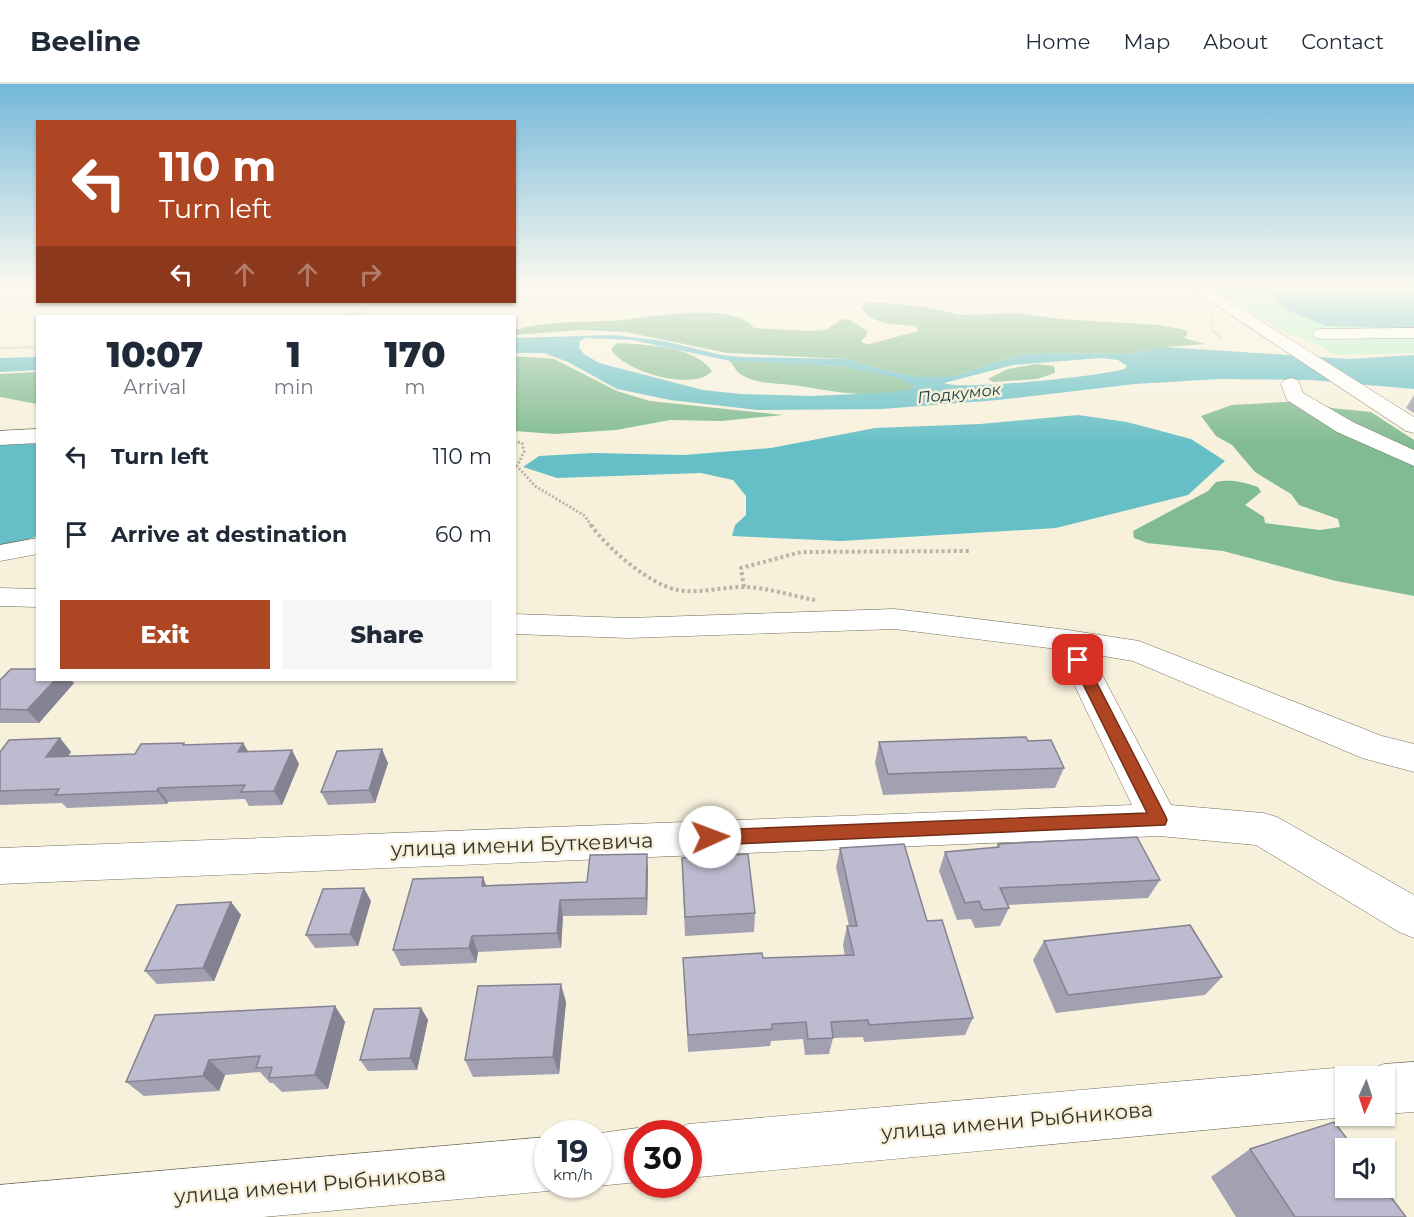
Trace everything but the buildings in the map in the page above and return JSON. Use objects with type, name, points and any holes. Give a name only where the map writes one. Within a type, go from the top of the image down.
[{"type":"street","points":[[1279,340],[1407,422]]},
{"type":"street","points":[[1292,384],[1294,396],[1311,409],[1414,459]]},
{"type":"street","points":[[0,438],[36,436]]},
{"type":"street","points":[[0,553],[36,546]]},
{"type":"street","points":[[0,597],[36,598]]},
{"type":"street","points":[[516,624],[628,628],[896,619],[1068,640],[1139,652],[1376,748],[1414,758]]},
{"type":"street","points":[[1068,640],[1159,820]]},
{"type":"street","name":"улица имени Буткевича","points":[[0,866],[1159,820],[1263,829],[1414,918]]},
{"type":"street","points":[[1395,1088],[1414,1087]]},
{"type":"street","name":"улица имени Рыбникова","points":[[702,1150],[1335,1093]]},
{"type":"street","name":"улица имени Рыбникова","points":[[0,1213],[534,1165]]},
{"type":"path","points":[[0,348],[36,347]]},
{"type":"path","points":[[516,442],[522,443],[524,452],[517,466],[535,486],[585,516],[603,542],[657,582],[678,590],[701,591],[744,587],[819,600]]},
{"type":"path","points":[[744,587],[741,568],[801,552],[970,551]]},
{"type":"green space","points":[[664,340],[861,340],[863,343],[870,344],[885,340],[1190,340],[1204,344],[1165,347],[1130,354],[1037,353],[1005,359],[951,377],[920,377],[892,372],[847,359],[727,353]]},
{"type":"green space","points":[[1305,340],[1414,340],[1414,353],[1334,355]]},
{"type":"green space","points":[[617,343],[682,351],[704,362],[712,371],[703,377],[691,380],[660,377],[629,365],[618,357],[611,349]]},
{"type":"green space","points":[[516,356],[554,359],[617,391],[650,401],[783,415],[721,421],[670,420],[616,430],[555,434],[516,431]]},
{"type":"green space","points":[[730,361],[798,363],[857,369],[882,373],[903,380],[915,388],[902,392],[871,395],[766,383],[740,374]]},
{"type":"green space","points":[[1036,364],[1054,366],[1055,373],[1037,379],[993,382],[988,379],[1008,369]]},
{"type":"green space","points":[[36,372],[36,404],[0,397],[0,374]]},
{"type":"green space","points":[[1313,401],[1331,408],[1371,412],[1414,440],[1414,596],[1336,581],[1223,551],[1147,543],[1134,538],[1133,531],[1208,491],[1216,482],[1227,481],[1242,482],[1258,487],[1261,492],[1245,505],[1264,517],[1265,523],[1320,530],[1340,527],[1338,519],[1299,505],[1291,494],[1255,472],[1232,445],[1216,436],[1201,416],[1232,405]]},
{"type":"water","name":"Подкумок","points":[[516,340],[582,340],[579,347],[584,354],[599,363],[703,390],[741,394],[810,396],[880,393],[909,390],[915,387],[898,378],[838,366],[730,361],[629,340],[663,341],[722,355],[744,357],[847,359],[892,372],[920,377],[951,377],[1005,359],[1037,353],[1130,354],[1165,347],[1349,359],[1414,355],[1414,389],[1311,380],[1219,379],[1135,384],[998,400],[882,409],[758,410],[670,400],[617,389],[568,362],[544,353],[516,353]],"holes":[[[1101,358],[1118,360],[1127,366],[1125,369],[1032,382],[976,385],[944,383],[1013,365]]]},
{"type":"water","points":[[36,357],[36,370],[0,372],[0,358]]},
{"type":"water","points":[[1078,415],[1127,422],[1191,439],[1225,461],[1188,495],[1056,528],[841,541],[732,536],[735,525],[746,515],[746,496],[733,480],[701,473],[557,478],[523,467],[539,456],[593,453],[684,455],[771,448],[875,428],[980,424]]},
{"type":"water","points":[[0,444],[36,444],[36,536],[8,546],[0,546]]},
{"type":"route","points":[[710,837],[1159,820],[1078,660]]}]
